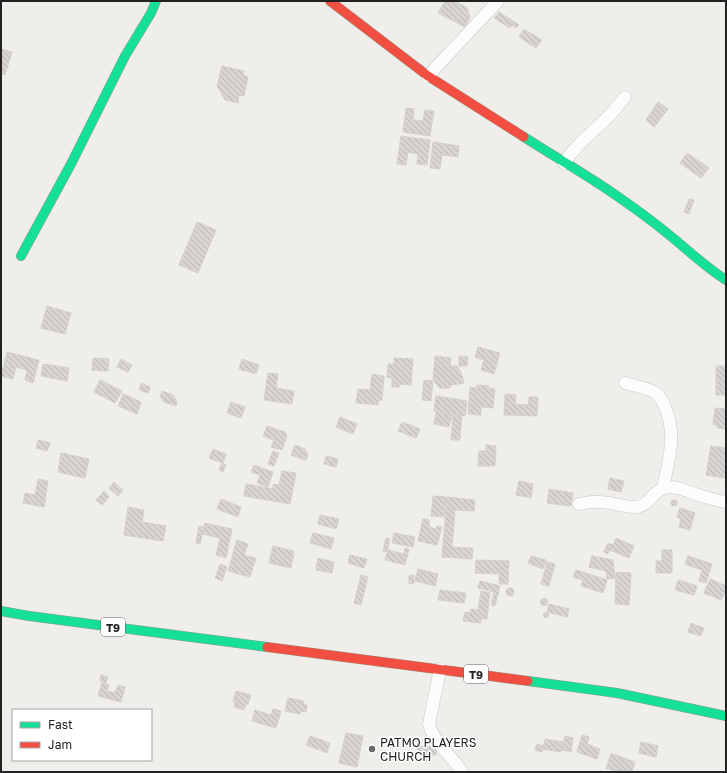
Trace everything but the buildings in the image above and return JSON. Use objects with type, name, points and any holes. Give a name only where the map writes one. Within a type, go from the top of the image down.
[{"type":"main road","points":[[21,256],[71,164],[125,56],[151,13],[156,1]]},
{"type":"main road","points":[[330,1],[428,76],[564,163],[588,176],[617,196],[672,237],[709,269],[726,280]]},
{"type":"main road","name":"T9","points":[[1,611],[29,616],[617,693],[726,716]]},
{"type":"street","points":[[428,76],[498,1]]},
{"type":"street","points":[[564,163],[583,139],[604,120],[625,97]]},
{"type":"street","points":[[625,383],[646,388],[656,393],[663,402],[668,414],[672,447],[663,488]]},
{"type":"street","points":[[579,504],[599,501],[634,508],[641,506],[663,488],[672,487],[726,502]]},
{"type":"street","points":[[440,669],[428,724],[431,732],[455,760],[462,772]]},
{"type":"traffic: fast","points":[[21,256],[71,164],[125,56],[151,13],[156,1]]},
{"type":"traffic: fast","points":[[524,137],[631,206],[726,280]]},
{"type":"traffic: fast","points":[[1,611],[267,647]]},
{"type":"traffic: fast","points":[[528,681],[617,693],[726,716]]},
{"type":"traffic: jam","points":[[330,1],[428,76],[524,137]]},
{"type":"traffic: jam","points":[[267,647],[528,681]]},
{"type":"place","name":"PATMO PLAYERS CHURCH","points":[[372,749]]}]
